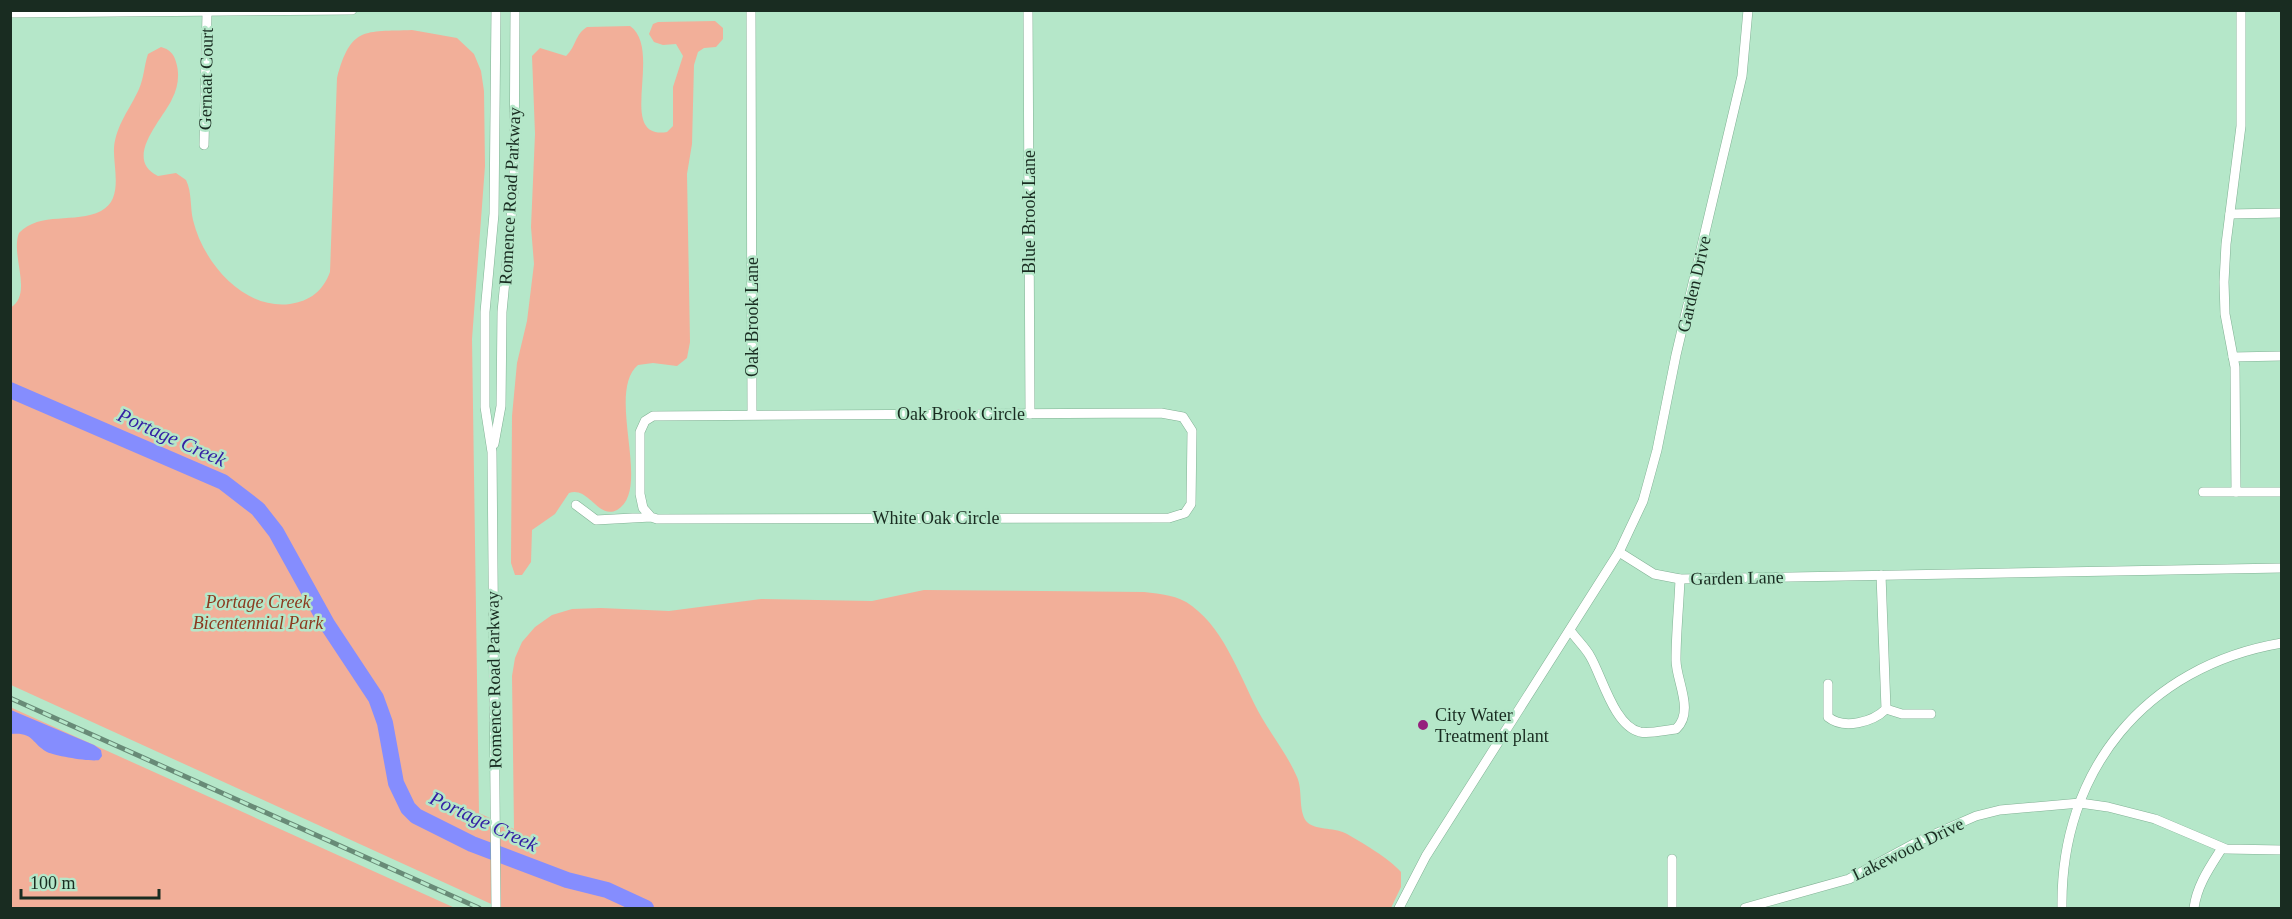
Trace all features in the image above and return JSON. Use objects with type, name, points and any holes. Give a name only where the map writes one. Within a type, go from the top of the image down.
[{"type":"street","points":[[10,13],[352,10]]},
{"type":"street","name":"Romence Road Parkway","points":[[496,10],[494,214],[485,312],[484,407],[492,452],[496,909]]},
{"type":"street","name":"Romence Road Parkway","points":[[492,452],[501,406],[502,312],[514,186],[515,10]]},
{"type":"street","name":"Oak Brook Lane","points":[[750,10],[752,414]]},
{"type":"street","name":"Blue Brook Lane","points":[[1028,10],[1030,414]]},
{"type":"street","name":"Garden Drive","points":[[1619,552],[1642,501],[1657,450],[1742,76],[1748,10]]},
{"type":"street","points":[[2236,492],[2233,357],[2225,314],[2224,282],[2241,126],[2241,10]]},
{"type":"street","name":"Gernaat Court","points":[[204,145],[207,13]]},
{"type":"street","points":[[2230,214],[2282,213]]},
{"type":"street","points":[[2233,357],[2282,356]]},
{"type":"street","name":"Oak Brook Circle","points":[[752,414],[1169,413]]},
{"type":"street","name":"White Oak Circle","points":[[576,506],[596,520],[651,516],[657,519],[1175,517],[1189,510],[1192,498],[1192,431],[1183,417],[1169,413]]},
{"type":"street","points":[[651,516],[643,508],[640,494],[640,432],[645,421],[657,415],[752,414]]},
{"type":"street","points":[[2203,492],[2282,492]]},
{"type":"street","points":[[1399,909],[1426,856],[1619,552]]},
{"type":"street","name":"Garden Lane","points":[[1619,552],[1654,574],[1680,579],[2282,568]]},
{"type":"street","points":[[1881,575],[1886,709]]},
{"type":"street","points":[[1570,630],[1590,656],[1606,692],[1626,723],[1637,731],[1648,733],[1677,729],[1683,718],[1676,663],[1680,579]]},
{"type":"street","points":[[2062,909],[2063,873],[2069,830],[2089,780],[2106,751],[2133,718],[2168,688],[2214,661],[2243,651],[2282,643]]},
{"type":"street","points":[[1828,684],[1828,717],[1834,722],[1866,722],[1886,709]]},
{"type":"street","points":[[1886,709],[1902,714],[1931,714]]},
{"type":"street","name":"Lakewood Drive","points":[[1745,909],[1864,873],[1921,840],[1986,813],[2080,803],[2129,811],[2222,848],[2236,851],[2282,850]]},
{"type":"street","points":[[2194,909],[2196,895],[2204,877],[2222,848]]},
{"type":"street","points":[[1672,859],[1672,909]]},
{"type":"green space","points":[[715,21],[723,28],[723,39],[716,47],[704,48],[698,52],[694,65],[692,144],[687,174],[690,342],[687,358],[677,366],[653,363],[638,365],[629,378],[626,418],[631,483],[627,499],[617,510],[610,512],[604,511],[582,494],[569,493],[555,514],[532,530],[531,562],[522,575],[515,575],[511,563],[512,416],[517,363],[527,321],[534,264],[531,227],[535,134],[532,56],[540,48],[566,56],[580,33],[587,27],[630,26],[639,38],[643,54],[641,108],[644,122],[652,131],[667,132],[673,126],[673,87],[683,56],[676,44],[663,45],[654,42],[649,34],[653,24]]},
{"type":"green space","name":"Portage Creek Bicentennial Park","points":[[412,30],[457,38],[474,54],[481,71],[484,91],[485,166],[472,339],[479,813],[514,829],[512,676],[515,658],[522,642],[535,627],[552,615],[572,609],[601,608],[669,611],[761,599],[872,601],[924,590],[1144,592],[1187,602],[1215,629],[1262,718],[1293,769],[1299,782],[1302,811],[1306,821],[1319,828],[1345,833],[1382,856],[1401,872],[1401,887],[1391,908],[500,908],[11,685],[10,308],[17,302],[20,294],[17,252],[19,233],[27,226],[37,222],[91,215],[108,206],[115,191],[114,148],[117,132],[141,85],[148,54],[161,47],[174,57],[178,81],[168,107],[144,149],[144,159],[148,169],[158,176],[176,173],[186,180],[198,236],[216,267],[241,291],[273,304],[290,304],[310,298],[324,285],[330,272],[337,78],[342,61],[354,40],[362,35],[371,32]]},
{"type":"green space","points":[[10,707],[455,908],[11,908]]},
{"type":"water","points":[[11,710],[94,745],[101,750],[102,756],[99,760],[95,760],[57,755],[42,749],[28,736],[11,734]]},
{"type":"waterway","name":"Portage Creek","points":[[10,390],[223,482],[258,509],[276,532],[327,624],[376,698],[385,723],[396,783],[408,808],[416,816],[472,844],[567,880],[607,890],[646,908]]},
{"type":"railway","points":[[10,698],[479,908]]},
{"type":"place","name":"City Water Treatment plant","points":[[1423,725]]}]
